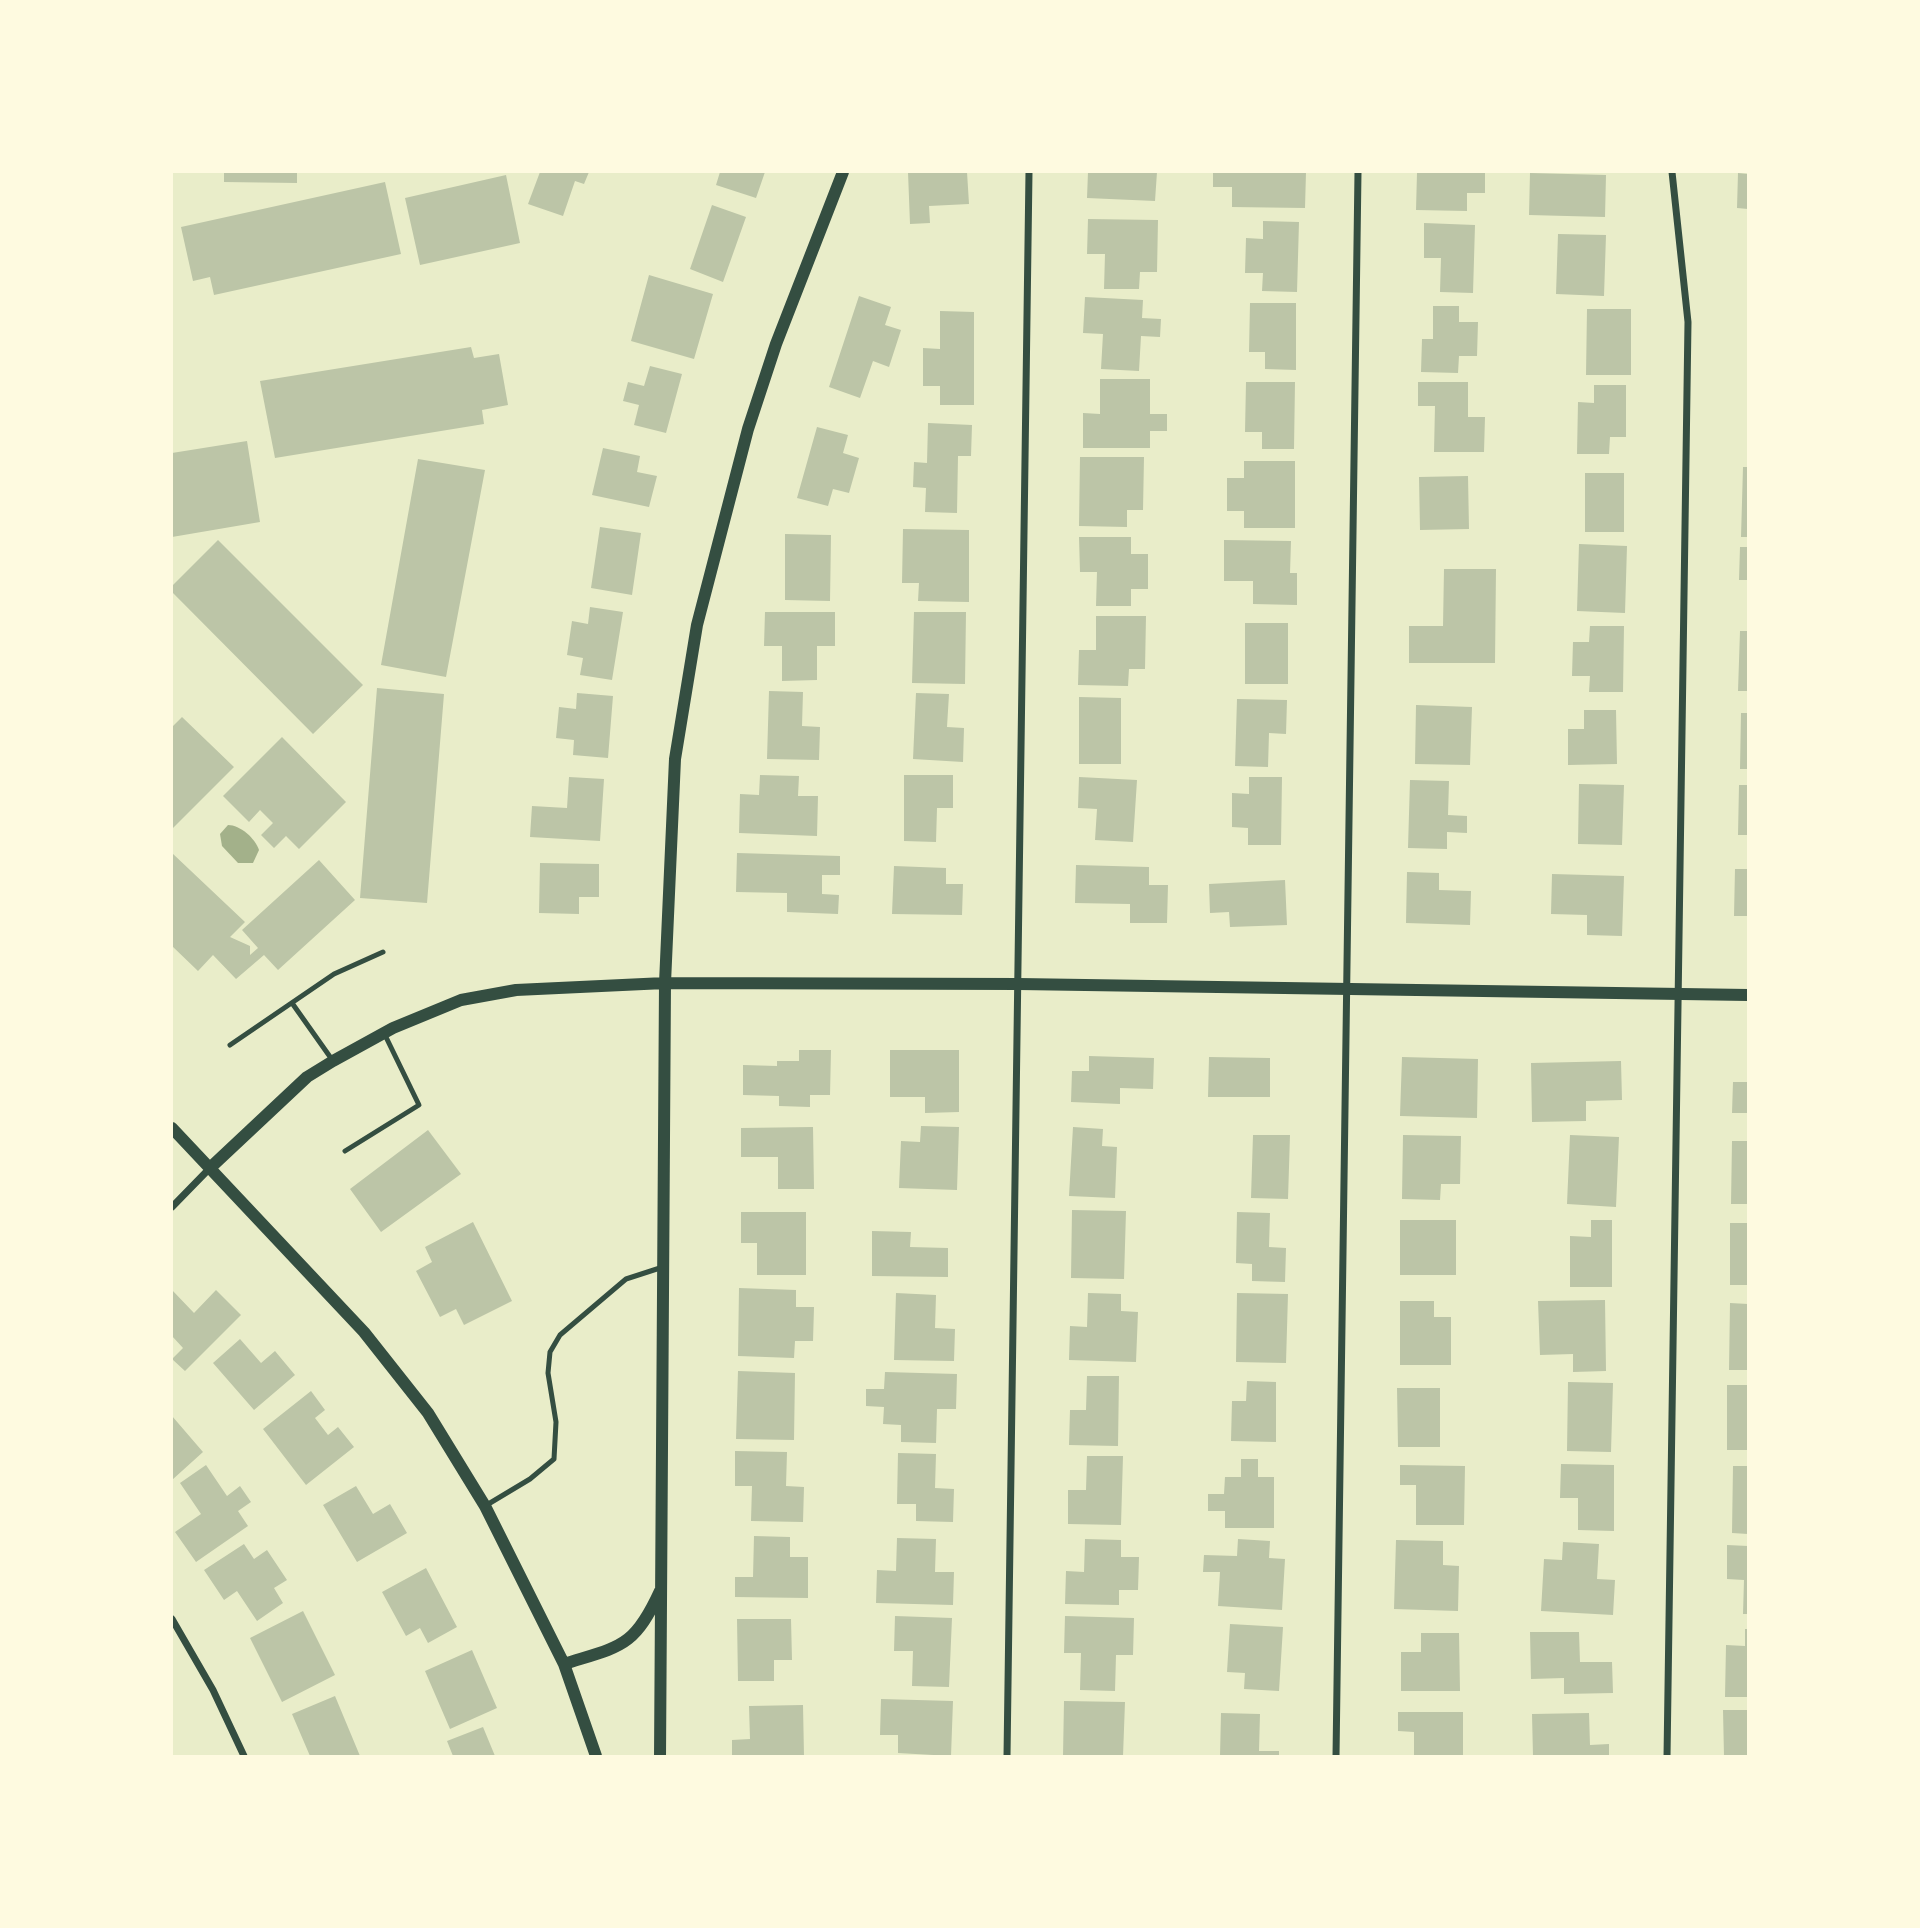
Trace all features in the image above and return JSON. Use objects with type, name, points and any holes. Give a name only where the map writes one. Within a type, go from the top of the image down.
[{"type":"street","points":[[660,1756],[665,984],[675,759],[697,625],[751,417],[776,344],[843,172]]},
{"type":"street","points":[[1007,1756],[1029,172]]},
{"type":"street","points":[[1336,1756],[1358,172]]},
{"type":"street","points":[[1667,1756],[1676,994],[1688,322],[1672,172]]},
{"type":"street","points":[[172,1207],[307,1077],[384,1033],[461,1000],[516,990],[665,984],[1018,984],[1748,995]]},
{"type":"street","points":[[172,1128],[364,1332],[428,1413],[485,1506],[564,1664],[596,1756]]},
{"type":"street","points":[[564,1664],[612,1649],[632,1638],[648,1616],[663,1585]]},
{"type":"street","points":[[172,1619],[213,1690],[244,1756]]},
{"type":"lane","points":[[230,1045],[334,974],[383,953]]},
{"type":"lane","points":[[292,1003],[333,1061]]},
{"type":"lane","points":[[345,1151],[419,1105],[384,1033]]},
{"type":"lane","points":[[485,1506],[530,1479],[554,1459],[556,1422],[548,1373],[550,1352],[560,1335],[626,1279],[664,1266]]},
{"type":"shaded area","points":[[228,825],[242,830],[254,841],[259,850],[253,863],[238,863],[222,846],[220,834]]},
{"type":"building","points":[[224,172],[297,172],[297,183],[224,182]]},
{"type":"building","points":[[540,172],[589,172],[584,184],[575,181],[563,216],[528,204]]},
{"type":"building","points":[[720,172],[765,172],[756,198],[716,185]]},
{"type":"building","points":[[908,172],[967,172],[969,204],[929,206],[930,223],[910,224]]},
{"type":"building","points":[[1088,172],[1157,172],[1155,201],[1087,198]]},
{"type":"building","points":[[1213,172],[1306,172],[1305,208],[1232,207],[1232,187],[1213,187]]},
{"type":"building","points":[[1485,172],[1485,193],[1467,193],[1467,211],[1416,210],[1417,173]]},
{"type":"building","points":[[1530,173],[1606,175],[1605,217],[1529,215]]},
{"type":"building","points":[[1738,173],[1748,174],[1748,209],[1737,208]]},
{"type":"building","points":[[506,175],[520,243],[420,265],[405,198]]},
{"type":"building","points":[[385,182],[401,254],[214,295],[210,277],[193,281],[181,227]]},
{"type":"building","points":[[712,205],[746,217],[723,282],[690,269]]},
{"type":"building","points":[[1088,219],[1158,220],[1157,272],[1140,272],[1139,289],[1104,289],[1105,254],[1087,254]]},
{"type":"building","points":[[1263,221],[1299,222],[1297,292],[1262,291],[1263,273],[1245,273],[1246,238],[1263,239]]},
{"type":"building","points":[[1424,223],[1475,225],[1473,293],[1440,292],[1441,258],[1424,258]]},
{"type":"building","points":[[1558,234],[1606,235],[1604,296],[1556,294]]},
{"type":"building","points":[[649,275],[713,294],[694,359],[631,341]]},
{"type":"building","points":[[859,296],[891,307],[885,325],[901,330],[889,367],[873,361],[860,398],[829,387]]},
{"type":"building","points":[[1085,297],[1143,300],[1142,318],[1161,319],[1160,337],[1141,336],[1139,371],[1101,369],[1103,334],[1083,333]]},
{"type":"building","points":[[1250,303],[1296,303],[1296,370],[1265,369],[1265,352],[1249,352]]},
{"type":"building","points":[[1433,306],[1459,306],[1459,322],[1478,322],[1477,356],[1459,356],[1458,373],[1421,372],[1422,339],[1433,339]]},
{"type":"building","points":[[1587,309],[1631,309],[1631,375],[1586,375]]},
{"type":"building","points":[[940,311],[974,312],[974,405],[940,405],[940,386],[923,386],[923,348],[940,349]]},
{"type":"building","points":[[471,347],[474,358],[499,354],[508,405],[482,410],[484,424],[275,458],[260,381]]},
{"type":"building","points":[[650,366],[682,374],[666,433],[634,425],[639,405],[623,401],[628,382],[644,386]]},
{"type":"building","points":[[1100,379],[1150,379],[1150,414],[1167,414],[1167,431],[1150,431],[1150,448],[1083,448],[1083,413],[1100,414]]},
{"type":"building","points":[[1246,382],[1295,382],[1294,449],[1262,449],[1262,432],[1245,432]]},
{"type":"building","points":[[1418,382],[1468,382],[1468,417],[1485,417],[1484,452],[1434,452],[1435,406],[1418,406]]},
{"type":"building","points":[[1594,385],[1626,385],[1626,437],[1610,437],[1609,454],[1577,454],[1578,402],[1594,403]]},
{"type":"building","points":[[928,423],[972,425],[971,456],[958,456],[957,513],[925,512],[926,488],[913,487],[914,462],[927,463]]},
{"type":"building","points":[[817,427],[848,435],[843,453],[859,458],[849,493],[833,489],[828,506],[797,498]]},
{"type":"building","points":[[247,441],[260,522],[172,537],[172,453]]},
{"type":"building","points":[[603,448],[640,456],[637,472],[657,476],[649,507],[592,495]]},
{"type":"building","points":[[1080,457],[1144,457],[1143,510],[1127,510],[1127,527],[1079,526]]},
{"type":"building","points":[[418,459],[485,470],[446,677],[381,665]]},
{"type":"building","points":[[1244,461],[1295,461],[1295,528],[1244,528],[1244,511],[1227,511],[1227,478],[1244,478]]},
{"type":"building","points":[[1743,467],[1748,467],[1748,537],[1741,537]]},
{"type":"building","points":[[1585,473],[1624,473],[1624,532],[1585,532]]},
{"type":"building","points":[[1468,476],[1469,529],[1420,530],[1419,477]]},
{"type":"building","points":[[600,527],[641,533],[632,595],[591,588]]},
{"type":"building","points":[[903,529],[969,530],[969,602],[918,601],[919,583],[902,583]]},
{"type":"building","points":[[785,534],[831,535],[830,601],[785,600]]},
{"type":"building","points":[[1079,537],[1131,537],[1131,554],[1148,554],[1148,589],[1131,589],[1131,606],[1096,606],[1097,572],[1080,572]]},
{"type":"building","points":[[218,540],[363,685],[313,734],[172,592],[172,586]]},
{"type":"building","points":[[1224,540],[1291,541],[1290,573],[1297,573],[1297,605],[1253,604],[1253,581],[1224,581]]},
{"type":"building","points":[[1579,544],[1627,546],[1625,613],[1577,611]]},
{"type":"building","points":[[1740,547],[1748,547],[1748,580],[1739,580]]},
{"type":"building","points":[[1444,569],[1496,569],[1495,663],[1409,663],[1409,626],[1443,626]]},
{"type":"building","points":[[590,607],[623,612],[612,680],[580,675],[583,658],[567,655],[572,621],[588,624]]},
{"type":"building","points":[[765,612],[835,612],[835,646],[817,646],[817,680],[782,681],[782,646],[764,646]]},
{"type":"building","points":[[914,612],[966,612],[965,684],[912,683]]},
{"type":"building","points":[[1096,616],[1146,616],[1145,669],[1129,669],[1128,686],[1078,685],[1079,650],[1096,650]]},
{"type":"building","points":[[1245,623],[1288,623],[1288,684],[1245,684]]},
{"type":"building","points":[[1590,626],[1624,626],[1623,692],[1589,692],[1590,676],[1572,676],[1573,642],[1589,642]]},
{"type":"building","points":[[1740,631],[1748,631],[1748,691],[1738,691]]},
{"type":"building","points":[[377,688],[444,694],[427,903],[360,898]]},
{"type":"building","points":[[769,691],[803,692],[802,726],[820,727],[819,760],[767,759]]},
{"type":"building","points":[[577,693],[613,696],[608,758],[573,755],[574,740],[556,738],[559,707],[576,709]]},
{"type":"building","points":[[916,693],[949,694],[947,727],[964,728],[963,762],[913,759]]},
{"type":"building","points":[[1079,697],[1121,698],[1121,764],[1079,764]]},
{"type":"building","points":[[1237,699],[1287,700],[1286,734],[1269,733],[1268,767],[1235,766]]},
{"type":"building","points":[[1416,705],[1472,707],[1470,765],[1415,764]]},
{"type":"building","points":[[1584,710],[1616,710],[1617,764],[1568,765],[1568,729],[1584,729]]},
{"type":"building","points":[[1741,713],[1748,713],[1748,769],[1740,769]]},
{"type":"building","points":[[182,717],[234,767],[172,829],[172,727]]},
{"type":"building","points":[[282,737],[346,802],[299,849],[286,836],[274,848],[261,835],[273,823],[260,810],[249,822],[223,796]]},
{"type":"building","points":[[760,775],[799,776],[798,796],[818,796],[817,836],[739,833],[740,794],[759,795]]},
{"type":"building","points":[[904,775],[953,775],[953,808],[937,808],[936,842],[904,841]]},
{"type":"building","points":[[569,777],[604,779],[600,841],[530,837],[532,806],[567,808]]},
{"type":"building","points":[[1079,777],[1137,780],[1133,842],[1095,840],[1097,809],[1078,808]]},
{"type":"building","points":[[1249,777],[1282,777],[1281,845],[1248,845],[1248,828],[1232,827],[1232,793],[1249,794]]},
{"type":"building","points":[[1410,780],[1449,781],[1448,815],[1467,816],[1467,833],[1447,832],[1447,849],[1408,848]]},
{"type":"building","points":[[1579,784],[1624,785],[1622,845],[1578,844]]},
{"type":"building","points":[[1739,785],[1748,785],[1748,835],[1738,835]]},
{"type":"building","points":[[172,853],[245,922],[230,937],[250,946],[250,955],[258,948],[242,930],[319,860],[355,900],[278,970],[264,955],[236,979],[213,955],[198,971],[172,946]]},
{"type":"building","points":[[737,853],[840,856],[840,875],[822,875],[822,894],[839,895],[838,914],[787,912],[787,893],[736,892]]},
{"type":"building","points":[[540,863],[599,864],[599,897],[579,897],[579,914],[539,913]]},
{"type":"building","points":[[1076,865],[1149,867],[1149,885],[1168,885],[1167,923],[1130,923],[1130,904],[1075,903]]},
{"type":"building","points":[[894,866],[946,868],[946,884],[963,884],[962,915],[892,914]]},
{"type":"building","points":[[1735,869],[1748,869],[1748,916],[1734,916]]},
{"type":"building","points":[[1407,872],[1439,873],[1439,890],[1471,891],[1470,925],[1406,923]]},
{"type":"building","points":[[1552,874],[1624,876],[1622,936],[1587,935],[1587,915],[1551,914]]},
{"type":"building","points":[[1285,880],[1287,925],[1230,927],[1229,912],[1210,913],[1209,884]]},
{"type":"building","points":[[799,1050],[831,1050],[830,1095],[810,1095],[810,1107],[779,1106],[779,1096],[743,1095],[743,1065],[777,1066],[777,1061],[799,1061]]},
{"type":"building","points":[[890,1050],[959,1050],[959,1112],[925,1113],[925,1097],[890,1097]]},
{"type":"building","points":[[1089,1056],[1154,1058],[1153,1089],[1120,1088],[1120,1104],[1071,1102],[1072,1071],[1089,1071]]},
{"type":"building","points":[[1209,1057],[1270,1058],[1270,1097],[1208,1097]]},
{"type":"building","points":[[1402,1057],[1478,1059],[1477,1118],[1400,1116]]},
{"type":"building","points":[[1621,1061],[1622,1100],[1586,1101],[1586,1121],[1532,1122],[1531,1063]]},
{"type":"building","points":[[1733,1082],[1748,1082],[1748,1113],[1732,1113]]},
{"type":"building","points":[[921,1126],[959,1127],[957,1190],[899,1188],[901,1141],[920,1142]]},
{"type":"building","points":[[813,1127],[814,1189],[778,1189],[778,1157],[741,1157],[741,1128]]},
{"type":"building","points":[[1073,1127],[1103,1129],[1102,1146],[1117,1147],[1115,1198],[1069,1196]]},
{"type":"building","points":[[428,1130],[461,1174],[381,1232],[350,1189]]},
{"type":"building","points":[[1253,1135],[1290,1135],[1288,1199],[1251,1198]]},
{"type":"building","points":[[1403,1135],[1461,1136],[1460,1184],[1441,1184],[1440,1200],[1402,1199]]},
{"type":"building","points":[[1570,1135],[1619,1137],[1616,1207],[1567,1204]]},
{"type":"building","points":[[1732,1141],[1748,1141],[1748,1204],[1731,1204]]},
{"type":"building","points":[[1072,1210],[1126,1211],[1124,1279],[1071,1278]]},
{"type":"building","points":[[741,1212],[806,1212],[806,1275],[757,1275],[757,1243],[741,1243]]},
{"type":"building","points":[[1237,1212],[1270,1213],[1269,1247],[1286,1248],[1285,1282],[1252,1281],[1252,1264],[1236,1263]]},
{"type":"building","points":[[1400,1220],[1456,1220],[1456,1275],[1400,1275]]},
{"type":"building","points":[[1591,1220],[1612,1220],[1612,1287],[1570,1287],[1570,1236],[1591,1237]]},
{"type":"building","points":[[473,1222],[512,1301],[464,1325],[456,1309],[440,1317],[416,1271],[432,1262],[425,1247]]},
{"type":"building","points":[[1730,1223],[1748,1223],[1748,1285],[1730,1285]]},
{"type":"building","points":[[872,1231],[911,1232],[910,1247],[948,1248],[948,1277],[872,1276]]},
{"type":"building","points":[[739,1288],[796,1290],[796,1307],[814,1307],[813,1341],[795,1341],[794,1358],[738,1356]]},
{"type":"building","points":[[172,1290],[194,1313],[216,1290],[241,1315],[185,1371],[172,1359],[183,1348],[172,1336]]},
{"type":"building","points":[[896,1293],[936,1295],[935,1328],[955,1329],[954,1361],[894,1360]]},
{"type":"building","points":[[1088,1293],[1121,1294],[1121,1311],[1138,1312],[1136,1362],[1069,1360],[1070,1326],[1087,1327]]},
{"type":"building","points":[[1237,1293],[1288,1294],[1286,1363],[1236,1362]]},
{"type":"building","points":[[1605,1300],[1606,1371],[1573,1372],[1573,1354],[1540,1355],[1538,1301]]},
{"type":"building","points":[[1400,1301],[1434,1301],[1434,1317],[1451,1317],[1451,1365],[1400,1365]]},
{"type":"building","points":[[1730,1303],[1748,1304],[1748,1370],[1729,1370]]},
{"type":"building","points":[[240,1339],[261,1363],[275,1351],[295,1375],[254,1410],[213,1363]]},
{"type":"building","points":[[738,1371],[795,1373],[794,1440],[736,1439]]},
{"type":"building","points":[[885,1372],[957,1374],[956,1409],[937,1409],[936,1443],[901,1442],[901,1425],[883,1424],[884,1407],[866,1406],[866,1389],[884,1389]]},
{"type":"building","points":[[1087,1376],[1119,1376],[1118,1446],[1069,1445],[1070,1410],[1086,1410]]},
{"type":"building","points":[[1247,1381],[1276,1382],[1276,1442],[1231,1441],[1232,1401],[1246,1401]]},
{"type":"building","points":[[1568,1382],[1613,1383],[1611,1452],[1567,1451]]},
{"type":"building","points":[[1727,1385],[1748,1385],[1748,1450],[1727,1450]]},
{"type":"building","points":[[1397,1388],[1440,1388],[1440,1447],[1398,1447]]},
{"type":"building","points":[[311,1391],[325,1410],[315,1418],[328,1435],[338,1427],[354,1447],[306,1485],[263,1429]]},
{"type":"building","points":[[172,1416],[203,1452],[172,1480]]},
{"type":"building","points":[[735,1451],[787,1452],[786,1486],[804,1487],[803,1522],[751,1521],[752,1486],[735,1486]]},
{"type":"building","points":[[898,1453],[936,1454],[935,1488],[954,1489],[953,1522],[916,1521],[916,1504],[897,1504]]},
{"type":"building","points":[[1087,1456],[1123,1456],[1121,1525],[1068,1524],[1068,1490],[1086,1490]]},
{"type":"building","points":[[1241,1459],[1258,1459],[1258,1477],[1274,1477],[1274,1528],[1225,1528],[1225,1511],[1208,1511],[1208,1494],[1224,1494],[1225,1477],[1241,1477]]},
{"type":"building","points":[[1561,1464],[1614,1465],[1614,1531],[1578,1530],[1578,1498],[1560,1498]]},
{"type":"building","points":[[206,1465],[227,1496],[240,1486],[251,1502],[238,1511],[248,1526],[196,1562],[175,1532],[201,1514],[180,1483]]},
{"type":"building","points":[[1400,1465],[1465,1466],[1464,1525],[1416,1525],[1416,1485],[1400,1485]]},
{"type":"building","points":[[1733,1466],[1748,1466],[1748,1534],[1732,1533]]},
{"type":"building","points":[[356,1486],[373,1514],[390,1504],[407,1533],[357,1562],[323,1505]]},
{"type":"building","points":[[754,1536],[790,1537],[790,1557],[808,1557],[808,1598],[735,1597],[735,1577],[753,1577]]},
{"type":"building","points":[[897,1538],[936,1539],[935,1572],[954,1572],[953,1605],[876,1603],[877,1570],[896,1571]]},
{"type":"building","points":[[1085,1539],[1121,1540],[1121,1557],[1139,1557],[1138,1590],[1119,1590],[1119,1605],[1065,1604],[1066,1571],[1084,1572]]},
{"type":"building","points":[[1238,1539],[1270,1541],[1269,1558],[1285,1559],[1282,1610],[1218,1606],[1220,1572],[1203,1572],[1204,1555],[1237,1556]]},
{"type":"building","points":[[1396,1540],[1443,1541],[1443,1565],[1459,1566],[1458,1611],[1394,1609]]},
{"type":"building","points":[[1563,1542],[1599,1544],[1597,1579],[1615,1580],[1613,1615],[1541,1611],[1544,1559],[1562,1560]]},
{"type":"building","points":[[244,1544],[254,1559],[267,1550],[287,1580],[274,1588],[283,1603],[257,1621],[237,1591],[224,1600],[204,1570]]},
{"type":"building","points":[[1727,1545],[1748,1546],[1748,1614],[1743,1614],[1744,1580],[1727,1579]]},
{"type":"building","points":[[426,1568],[457,1627],[428,1643],[420,1628],[406,1636],[382,1592]]},
{"type":"building","points":[[303,1611],[335,1675],[282,1702],[250,1638]]},
{"type":"building","points":[[895,1616],[952,1618],[949,1687],[912,1686],[913,1651],[894,1651]]},
{"type":"building","points":[[1065,1616],[1134,1618],[1133,1655],[1116,1655],[1115,1691],[1080,1690],[1081,1653],[1064,1653]]},
{"type":"building","points":[[737,1619],[791,1619],[792,1660],[774,1660],[774,1681],[738,1681]]},
{"type":"building","points":[[1230,1624],[1283,1627],[1279,1691],[1244,1689],[1245,1673],[1227,1672]]},
{"type":"building","points":[[1745,1629],[1748,1629],[1748,1697],[1725,1697],[1726,1645],[1745,1646]]},
{"type":"building","points":[[1530,1632],[1579,1632],[1580,1662],[1612,1662],[1613,1693],[1564,1694],[1564,1678],[1531,1679]]},
{"type":"building","points":[[1421,1633],[1459,1633],[1460,1691],[1401,1691],[1401,1652],[1421,1652]]},
{"type":"building","points":[[472,1650],[497,1708],[450,1729],[425,1671]]},
{"type":"building","points":[[335,1696],[360,1756],[310,1756],[292,1714]]},
{"type":"building","points":[[881,1699],[953,1701],[951,1756],[898,1753],[898,1735],[880,1735]]},
{"type":"building","points":[[1064,1701],[1125,1702],[1123,1756],[1063,1756]]},
{"type":"building","points":[[803,1705],[804,1756],[732,1756],[732,1740],[750,1739],[749,1706]]},
{"type":"building","points":[[1723,1710],[1748,1710],[1748,1756],[1724,1756]]},
{"type":"building","points":[[1398,1712],[1463,1712],[1463,1756],[1414,1756],[1414,1732],[1398,1731]]},
{"type":"building","points":[[1221,1713],[1260,1714],[1259,1751],[1279,1751],[1279,1756],[1220,1756]]},
{"type":"building","points":[[1589,1713],[1590,1745],[1609,1744],[1609,1756],[1533,1756],[1532,1714]]},
{"type":"building","points":[[483,1727],[495,1756],[453,1756],[447,1741]]}]
